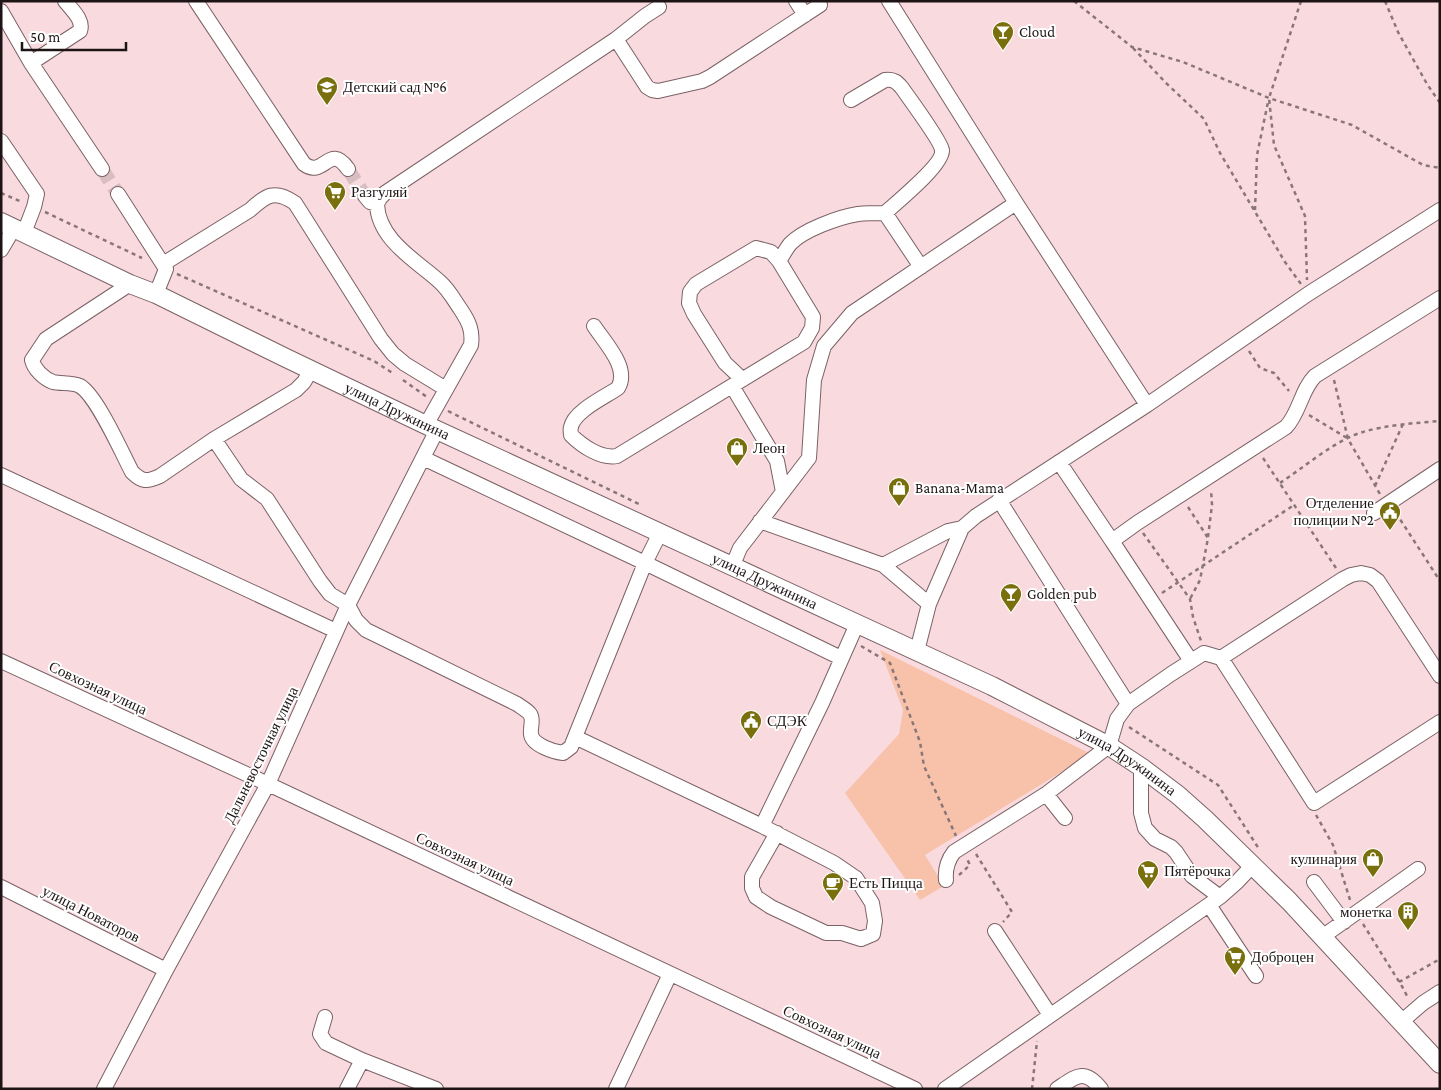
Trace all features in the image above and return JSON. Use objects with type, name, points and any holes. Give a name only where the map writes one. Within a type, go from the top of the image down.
[{"type":"main road","name":"улица Дружинина","points":[[13,228],[130,284],[156,294],[432,428],[732,567],[853,631],[918,651],[992,686],[1109,746],[1178,795],[1205,819],[1289,902],[1440,1064]]},
{"type":"street","points":[[31,63],[80,31],[81,22],[66,1]]},
{"type":"street","points":[[196,1],[304,164],[315,168],[336,159],[340,160],[348,169]]},
{"type":"street","points":[[796,1],[805,14]]},
{"type":"street","points":[[889,1],[1016,203],[1147,405]]},
{"type":"street","points":[[616,39],[646,87],[658,91],[702,81],[710,77],[820,5]]},
{"type":"street","points":[[365,196],[370,202],[377,204],[385,192],[616,39],[659,7]]},
{"type":"street","points":[[1,12],[31,63],[102,169]]},
{"type":"street","points":[[779,261],[790,244],[801,235],[816,228],[858,214],[885,213],[934,168],[941,157],[942,150],[936,138],[896,81],[885,80],[852,100]]},
{"type":"street","points":[[1,141],[37,194],[34,207],[13,228],[1,250]]},
{"type":"street","points":[[118,194],[164,267]]},
{"type":"street","points":[[156,294],[164,267],[250,210],[262,198],[278,194],[287,197],[295,203],[381,339],[393,354],[405,364],[446,389]]},
{"type":"street","points":[[732,567],[740,548],[809,458],[814,380],[824,346],[852,313],[1016,203]]},
{"type":"street","name":"Дальневосточная улица","points":[[104,1089],[166,970],[268,784],[336,631],[423,458],[438,406],[471,345],[473,336],[470,326],[448,291],[427,270],[407,256],[385,230],[380,222],[377,204]]},
{"type":"street","points":[[918,651],[929,604],[962,528],[976,516],[1147,405],[1308,294],[1440,210]]},
{"type":"street","points":[[885,213],[921,267]]},
{"type":"street","points":[[594,326],[619,363],[622,371],[621,383],[618,388],[582,411],[575,418],[571,427],[571,435],[578,442],[603,455],[617,456],[737,382],[804,342],[812,328],[813,317],[779,261],[771,252],[756,248],[696,284],[690,292],[690,303],[694,314],[737,382],[777,461],[783,492]]},
{"type":"street","points":[[130,284],[46,339],[32,360],[39,372],[52,382],[79,385],[88,393],[132,472],[138,478],[152,480],[160,476],[214,439],[296,390],[304,382],[311,370]]},
{"type":"street","points":[[1112,541],[1286,427],[1292,421],[1310,380],[1440,298]]},
{"type":"street","points":[[214,439],[241,479],[267,499],[330,594],[348,606],[356,620],[366,630],[527,711],[531,715],[532,720],[531,738],[555,752],[564,753],[571,748],[645,563],[660,533]]},
{"type":"street","points":[[423,458],[841,658]]},
{"type":"street","points":[[1059,462],[1191,660]]},
{"type":"street","points":[[1374,513],[1440,469]]},
{"type":"street","points":[[1,475],[336,631]]},
{"type":"street","points":[[999,500],[1128,704]]},
{"type":"street","points":[[760,521],[883,565],[929,604]]},
{"type":"street","points":[[883,565],[948,531],[962,528]]},
{"type":"street","points":[[1221,658],[1343,579],[1360,573],[1370,575],[1378,581],[1440,676]]},
{"type":"street","points":[[762,826],[822,704],[853,631]]},
{"type":"street","points":[[950,880],[945,868],[950,857],[965,844],[1046,794],[1109,746],[1117,719],[1128,704],[1204,653],[1221,658],[1314,803],[1440,722]]},
{"type":"street","name":"Совхозная улица","points":[[1,661],[268,784],[915,1089]]},
{"type":"street","points":[[575,737],[777,833],[834,863],[856,878],[872,903],[875,921],[874,934],[860,939],[842,933],[826,933],[772,907],[756,897],[752,888],[752,877],[777,833]]},
{"type":"street","points":[[1141,768],[1141,813],[1145,828],[1155,839],[1171,847],[1176,852],[1192,876],[1215,901],[1256,976]]},
{"type":"street","points":[[1046,794],[1065,818]]},
{"type":"street","points":[[945,1089],[1215,901],[1238,882],[1252,866]]},
{"type":"street","points":[[1322,937],[1418,869]]},
{"type":"street","points":[[1314,882],[1344,922]]},
{"type":"street","name":"улица Новаторов","points":[[1,887],[166,970]]},
{"type":"street","points":[[995,931],[1045,1019]]},
{"type":"street","points":[[616,1089],[670,974]]},
{"type":"street","points":[[1401,1022],[1440,992]]},
{"type":"street","points":[[325,1017],[320,1034],[326,1043],[362,1060],[436,1089]]},
{"type":"street","points":[[347,1089],[362,1060]]},
{"type":"street","points":[[1057,1089],[1074,1077],[1081,1075],[1088,1076],[1101,1089]]},
{"type":"path","points":[[1074,1],[1132,47],[1204,119],[1220,153],[1285,262],[1308,294]]},
{"type":"path","points":[[1255,210],[1257,155],[1269,98],[1301,1]]},
{"type":"path","points":[[1386,1],[1398,32],[1440,103]]},
{"type":"path","points":[[1132,47],[1183,62],[1269,98],[1352,125],[1423,165],[1440,168]]},
{"type":"path","points":[[1269,98],[1274,145],[1305,216],[1308,294]]},
{"type":"path","points":[[1,193],[374,361],[438,406],[647,508]]},
{"type":"path","points":[[1242,338],[1260,368],[1274,373],[1308,414],[1348,439]]},
{"type":"path","points":[[1330,366],[1348,439],[1387,503],[1440,581]]},
{"type":"path","points":[[1280,483],[1339,443],[1362,432],[1402,424],[1440,421]]},
{"type":"path","points":[[1376,486],[1402,424]]},
{"type":"path","points":[[1256,446],[1343,579]]},
{"type":"path","points":[[1190,599],[1200,580],[1208,538],[1212,505],[1211,475]]},
{"type":"path","points":[[1180,495],[1208,538]]},
{"type":"path","points":[[1151,600],[1294,505]]},
{"type":"path","points":[[1137,524],[1190,599],[1193,617],[1204,653]]},
{"type":"path","points":[[853,631],[890,663],[920,742],[924,766],[965,844],[1012,912],[995,931]]},
{"type":"path","points":[[1117,719],[1218,785],[1259,849]]},
{"type":"path","points":[[1314,803],[1311,808],[1333,845],[1353,908]]},
{"type":"path","points":[[950,880],[970,865],[965,844]]},
{"type":"path","points":[[1363,924],[1399,982],[1414,1011]]},
{"type":"path","points":[[1399,982],[1440,958]]},
{"type":"path","points":[[1032,1089],[1045,1019]]},
{"type":"shaded area","points":[[880,650],[1091,754],[925,855],[944,886],[920,900],[845,793],[899,734],[903,710]]},
{"type":"tunnel","points":[[102,169],[118,194]]},
{"type":"tunnel","points":[[348,169],[365,196]]},
{"type":"place","name":"Cloud","points":[[1003,51]]},
{"type":"place","name":"Детский сад №6","points":[[327,106]]},
{"type":"place","name":"Разгуляй","points":[[335,211]]},
{"type":"place","name":"Леон","points":[[737,467]]},
{"type":"place","name":"Banana-Mama","points":[[899,507]]},
{"type":"place","name":"Отделение полиции №2","points":[[1390,531]]},
{"type":"place","name":"Golden pub","points":[[1011,613]]},
{"type":"place","name":"СДЭК","points":[[751,740]]},
{"type":"place","name":"кулинария","points":[[1373,878]]},
{"type":"place","name":"Пятёрочка","points":[[1148,890]]},
{"type":"place","name":"Есть Пицца","points":[[833,902]]},
{"type":"place","name":"монетка","points":[[1408,931]]},
{"type":"place","name":"Доброцен","points":[[1235,976]]}]
